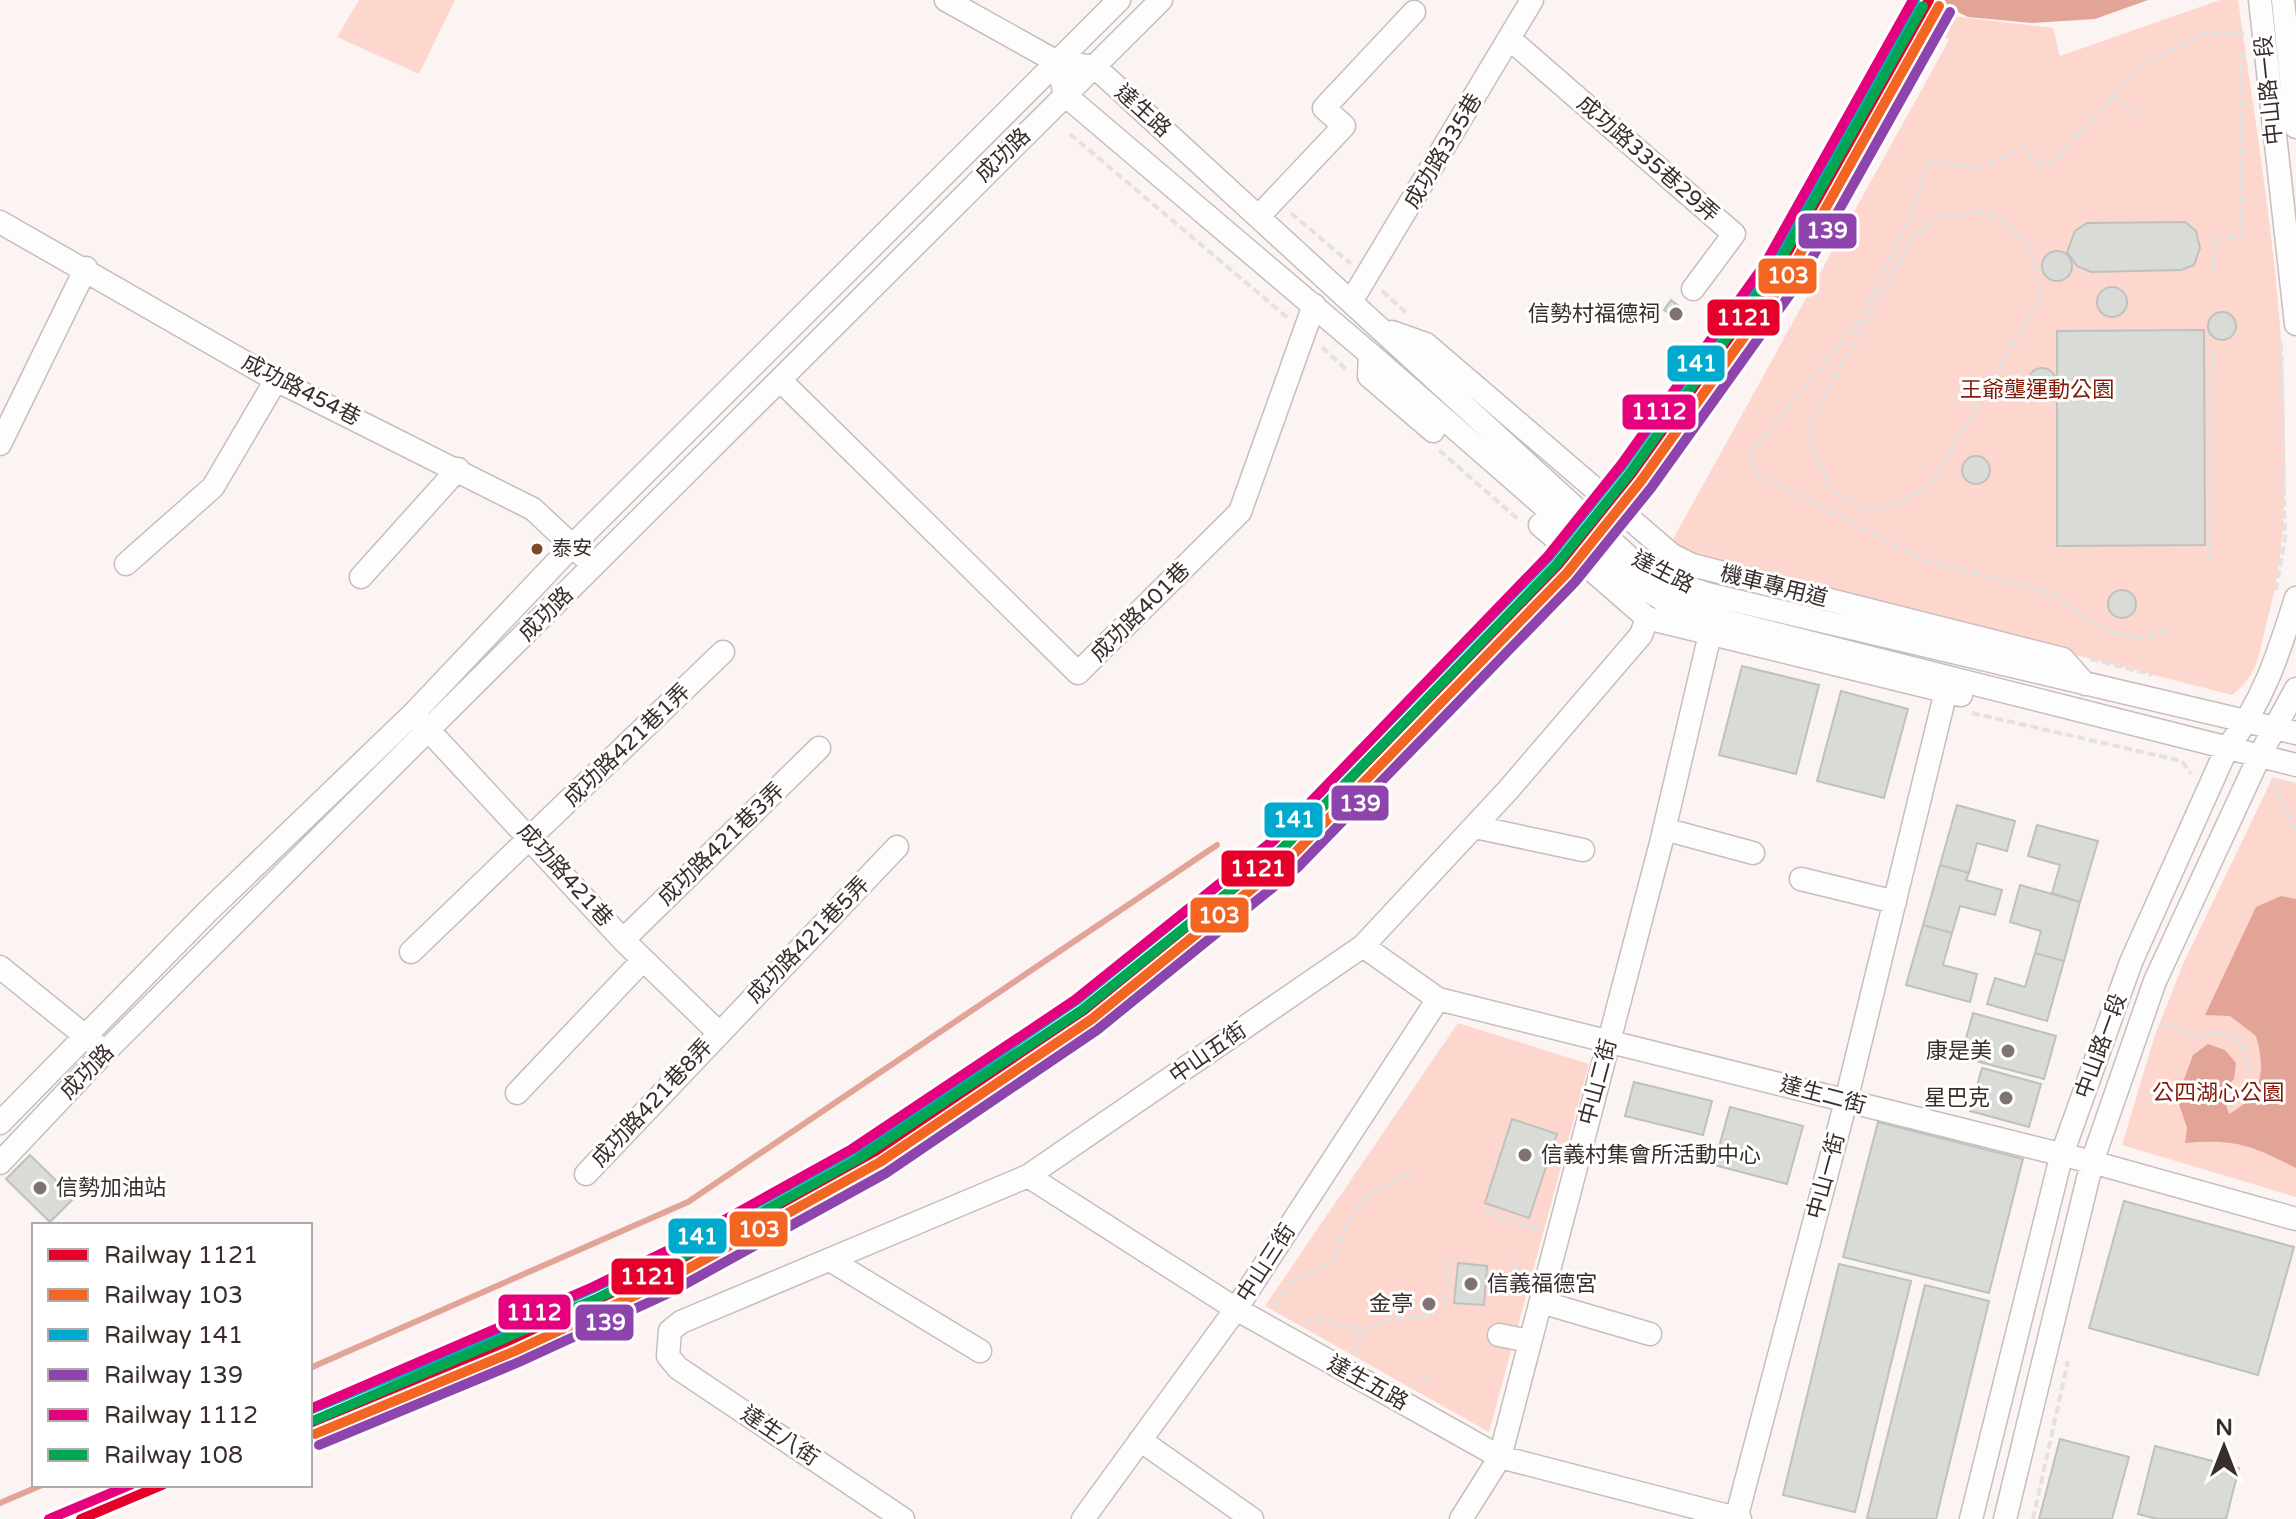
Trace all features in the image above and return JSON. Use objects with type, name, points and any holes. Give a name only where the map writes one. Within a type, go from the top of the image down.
[{"type":"street","points":[[946,0],[1057,62],[1065,95]]},
{"type":"street","name":"成功路","points":[[0,1123],[207,912],[413,714],[572,546],[792,330],[1119,0]]},
{"type":"street","name":"成功路","points":[[0,1163],[105,1052],[1161,0]]},
{"type":"street","name":"成功路335巷","points":[[1352,300],[1511,40],[1532,0]]},
{"type":"street","name":"中山路一段","points":[[2260,0],[2253,32],[2271,112],[2288,324]]},
{"type":"street","name":"中山路一段","points":[[2283,0],[2295,116]]},
{"type":"street","points":[[1259,216],[1344,126],[1324,108],[1414,12]]},
{"type":"street","name":"成功路335巷29弄","points":[[1511,40],[1734,234],[1693,289]]},
{"type":"street","name":"達生路","points":[[1057,62],[1095,67],[1632,560],[1674,583],[2285,731]]},
{"type":"street","name":"達生路","points":[[1065,95],[1314,305],[1625,577],[1667,602],[1705,616],[2227,748],[2265,764],[2296,765]]},
{"type":"street","points":[[2271,112],[2295,116]]},
{"type":"street","name":"成功路454巷","points":[[0,222],[86,268],[276,380],[533,509],[595,566]]},
{"type":"street","points":[[0,444],[86,268]]},
{"type":"street","name":"成功路401巷","points":[[780,380],[1078,673],[1240,512],[1314,305]]},
{"type":"street","points":[[792,330],[810,347]]},
{"type":"street","points":[[1370,354],[1369,376],[1647,618]]},
{"type":"street","points":[[126,564],[213,487],[276,380]]},
{"type":"street","points":[[361,577],[458,469]]},
{"type":"street","name":"中山路一段","points":[[1971,1519],[2061,1157],[2131,962],[2227,748],[2248,722],[2275,667],[2285,597]]},
{"type":"street","name":"達生路","points":[[1647,618],[2056,716],[2079,709]]},
{"type":"street","name":"中山五街","points":[[667,1346],[670,1331],[681,1322],[1028,1176],[1363,946],[1475,827],[1641,635],[1647,618]]},
{"type":"street","name":"中山二街","points":[[1461,1519],[1500,1457],[1664,829],[1710,634]]},
{"type":"street","name":"成功路421巷1弄","points":[[411,952],[723,652]]},
{"type":"street","name":"中山路一段","points":[[2005,1519],[2092,1162],[2155,981],[2265,764],[2285,731],[2296,689]]},
{"type":"street","name":"中山一街","points":[[1737,1519],[1846,1101],[1946,691]]},
{"type":"street","name":"成功路421巷","points":[[413,714],[531,837],[623,940],[719,1033]]},
{"type":"street","name":"成功路421巷3弄","points":[[623,940],[819,748]]},
{"type":"street","points":[[1475,827],[1583,850]]},
{"type":"street","points":[[1664,829],[1753,853]]},
{"type":"street","name":"成功路421巷5弄","points":[[719,1033],[897,847]]},
{"type":"street","points":[[1801,879],[1895,902]]},
{"type":"street","name":"達生二街","points":[[1363,946],[1438,999],[1609,1039],[2061,1157],[2092,1162],[2296,1219]]},
{"type":"street","points":[[517,1093],[643,960]]},
{"type":"street","points":[[0,967],[105,1052]]},
{"type":"street","name":"中山三街","points":[[1083,1519],[1236,1309],[1438,999]]},
{"type":"street","name":"成功路421巷8弄","points":[[586,1174],[719,1033]]},
{"type":"street","name":"達生五路","points":[[1028,1176],[1236,1309],[1500,1457],[1737,1519]]},
{"type":"street","points":[[830,1260],[980,1351]]},
{"type":"street","points":[[1541,1302],[1650,1334]]},
{"type":"street","points":[[1499,1335],[1530,1341]]},
{"type":"street","name":"達生八街","points":[[667,1346],[668,1356],[678,1368],[903,1519]]},
{"type":"street","points":[[1140,1440],[1252,1519]]},
{"type":"path","points":[[2241,22],[2253,32]]},
{"type":"path","points":[[2250,88],[2253,32]]},
{"type":"path","points":[[2167,632],[2140,638],[2105,631],[2050,593],[1925,560],[1753,472],[1752,452],[1861,323],[1911,240],[1936,218],[1976,211],[2003,220],[2030,246],[2040,273],[2039,300],[1930,486],[1891,507],[1860,507],[1831,489],[1811,443],[1812,418],[1861,323],[1910,217],[1928,162],[1979,167],[2024,147],[2035,163],[2053,163],[2144,62],[2205,34],[2253,32]]},
{"type":"path","points":[[2214,274],[2213,240],[2242,236],[2253,32]]},
{"type":"path","points":[[2112,97],[2145,117]]},
{"type":"path","points":[[1275,199],[1413,318]]},
{"type":"path","points":[[2285,597],[2288,324]]},
{"type":"path","points":[[2210,561],[2213,345]]},
{"type":"path","points":[[2081,657],[2158,677]]},
{"type":"path","points":[[1962,711],[2182,761],[2196,781]]},
{"type":"path","points":[[2265,764],[2296,830]]},
{"type":"path","points":[[2153,1019],[2194,1036],[2220,1032],[2241,1043],[2249,1064],[2250,1084],[2236,1099]]},
{"type":"path","points":[[1271,1311],[1291,1282],[1332,1263],[1350,1215],[1386,1182],[1412,1173]]},
{"type":"path","points":[[1486,1211],[1558,1237]]},
{"type":"path","points":[[1445,1302],[1451,1256]]},
{"type":"path","points":[[1301,1321],[1323,1320],[1362,1330],[1387,1320],[1435,1314]]},
{"type":"path","points":[[1352,1359],[1362,1330]]},
{"type":"green space","points":[[359,0],[455,0],[419,74],[337,37]]},
{"type":"green space","name":"王爺壟運動公園","points":[[2220,0],[2238,0],[2276,278],[2284,391],[2285,492],[2280,556],[2259,654],[2253,671],[2241,687],[2232,695],[1709,561],[1679,549],[1672,541],[1949,40],[1933,27],[1944,15],[2053,28],[2060,56]]},
{"type":"green space","name":"公四湖心公園","points":[[2273,777],[2296,783],[2296,1197],[2122,1145],[2155,1035],[2184,962]]},
{"type":"green space","points":[[1458,1023],[1589,1064],[1489,1432],[1265,1306]]},
{"type":"shaded area","points":[[1933,0],[2148,0],[2095,19],[2032,23],[1968,17]]},
{"type":"shaded area","points":[[2281,896],[2296,899],[2296,1168],[2242,1145],[2185,1143],[2187,1128],[2177,1098],[2193,1055],[2208,1044],[2225,1050],[2236,1063],[2234,1079],[2222,1092],[2229,1114],[2249,1099],[2255,1090],[2261,1071],[2256,1036],[2230,1016],[2205,1015],[2256,907]]},
{"type":"building","points":[[2185,222],[2196,231],[2200,248],[2194,265],[2181,270],[2091,272],[2077,266],[2067,252],[2075,231],[2087,223]]},
{"type":"building","points":[[2057,251],[2067,256],[2072,266],[2067,276],[2057,281],[2047,276],[2042,266],[2047,256]]},
{"type":"building","points":[[2112,287],[2122,292],[2127,302],[2122,312],[2112,317],[2102,312],[2097,302],[2102,292]]},
{"type":"building","name":"信勢村福德祠","points":[[1671,300],[1684,310],[1678,319],[1664,310]]},
{"type":"building","points":[[2222,312],[2232,316],[2236,326],[2232,336],[2222,340],[2212,336],[2208,326],[2212,316]]},
{"type":"building","points":[[2204,330],[2205,545],[2057,546],[2057,331]]},
{"type":"building","points":[[2042,368],[2052,372],[2056,382],[2052,392],[2042,396],[2032,392],[2028,382],[2032,372]]},
{"type":"building","points":[[1976,456],[1986,460],[1990,470],[1986,480],[1976,484],[1966,480],[1962,470],[1966,460]]},
{"type":"building","points":[[2122,590],[2132,594],[2136,604],[2132,614],[2122,618],[2112,614],[2108,604],[2112,594]]},
{"type":"building","points":[[1742,666],[1819,685],[1796,774],[1719,755]]},
{"type":"building","points":[[1841,691],[1908,709],[1884,798],[1817,781]]},
{"type":"building","points":[[1957,805],[2015,821],[2007,851],[1977,843],[1969,873],[1940,865]]},
{"type":"building","points":[[2037,825],[2098,841],[2080,902],[2052,893],[2060,865],[2028,856]]},
{"type":"building","points":[[1940,865],[1969,873],[1966,880],[2002,890],[1995,915],[1960,906],[1952,933],[1923,925]]},
{"type":"building","points":[[2020,885],[2080,902],[2064,961],[2035,953],[2041,931],[2010,922]]},
{"type":"building","points":[[1923,925],[1952,933],[1943,965],[1977,974],[1970,1002],[1906,985]]},
{"type":"building","points":[[2035,953],[2064,961],[2047,1021],[1987,1004],[1995,978],[2025,987]]},
{"type":"building","name":"康是美","points":[[1973,1013],[2056,1036],[2044,1079],[1961,1057]]},
{"type":"building","name":"星巴克","points":[[1982,1068],[2041,1084],[2029,1127],[1970,1111]]},
{"type":"building","points":[[1634,1082],[1712,1101],[1703,1135],[1625,1116]]},
{"type":"building","points":[[1730,1107],[1803,1126],[1787,1184],[1714,1165]]},
{"type":"building","name":"信義村集會所活動中心","points":[[1512,1119],[1557,1134],[1529,1218],[1485,1203]]},
{"type":"building","points":[[1878,1122],[2023,1159],[1989,1293],[1843,1257]]},
{"type":"building","name":"信勢加油站","points":[[30,1155],[74,1198],[50,1222],[6,1179]]},
{"type":"building","points":[[2124,1201],[2294,1247],[2258,1375],[2089,1328]]},
{"type":"building","name":"信義福德宮","points":[[1458,1263],[1487,1266],[1484,1305],[1454,1303]]},
{"type":"building","points":[[1839,1264],[1911,1281],[1855,1512],[1783,1495]]},
{"type":"building","points":[[1925,1285],[1989,1301],[1936,1519],[1867,1518]]},
{"type":"building","points":[[2060,1439],[2129,1457],[2112,1519],[2039,1519]]},
{"type":"building","points":[[2155,1446],[2239,1468],[2226,1519],[2157,1519],[2138,1514]]},
{"type":"waterway","points":[[312,1367],[688,1202],[1217,845]]},
{"type":"waterway","points":[[0,1503],[37,1487]]},
{"type":"rail line","name":"1112","points":[[312,1408],[593,1287],[681,1244],[852,1149],[1075,1000],[1273,841],[1548,556],[1621,465],[1765,264],[1913,0]]},
{"type":"rail line","name":"141","points":[[312,1409],[505,1329],[654,1260],[868,1142],[1077,1000],[1275,839],[1549,557],[1622,466],[1767,265],[1915,0]]},
{"type":"rail line","name":"1121","points":[[312,1422],[510,1340],[659,1271],[874,1152],[1084,1010],[1283,848],[1558,565],[1632,473],[1777,271],[1929,0]]},
{"type":"rail line","name":"108","points":[[315,1420],[598,1298],[687,1254],[858,1159],[1082,1010],[1281,850],[1557,564],[1630,473],[1775,270],[1923,6]]},
{"type":"rail line","name":"103","points":[[315,1434],[515,1351],[664,1282],[880,1162],[1092,1019],[1291,857],[1567,573],[1641,481],[1787,277],[1939,6]]},
{"type":"rail line","name":"139","points":[[319,1445],[519,1362],[669,1293],[886,1173],[1097,1030],[1298,867],[1575,582],[1651,488],[1798,283],[1950,12]]},
{"type":"rail line","name":"1112","points":[[49,1519],[125,1487]]},
{"type":"rail line","name":"1121","points":[[81,1519],[157,1487]]},
{"type":"place","name":"信勢村福德祠","points":[[1676,314]]},
{"type":"place","name":"泰安","points":[[537,549]]},
{"type":"place","name":"康是美","points":[[2008,1051]]},
{"type":"place","name":"星巴克","points":[[2006,1098]]},
{"type":"place","name":"信義村集會所活動中心","points":[[1525,1155]]},
{"type":"place","name":"信勢加油站","points":[[40,1188]]},
{"type":"place","name":"信義福德宮","points":[[1471,1284]]},
{"type":"place","name":"金亭","points":[[1429,1304]]}]
